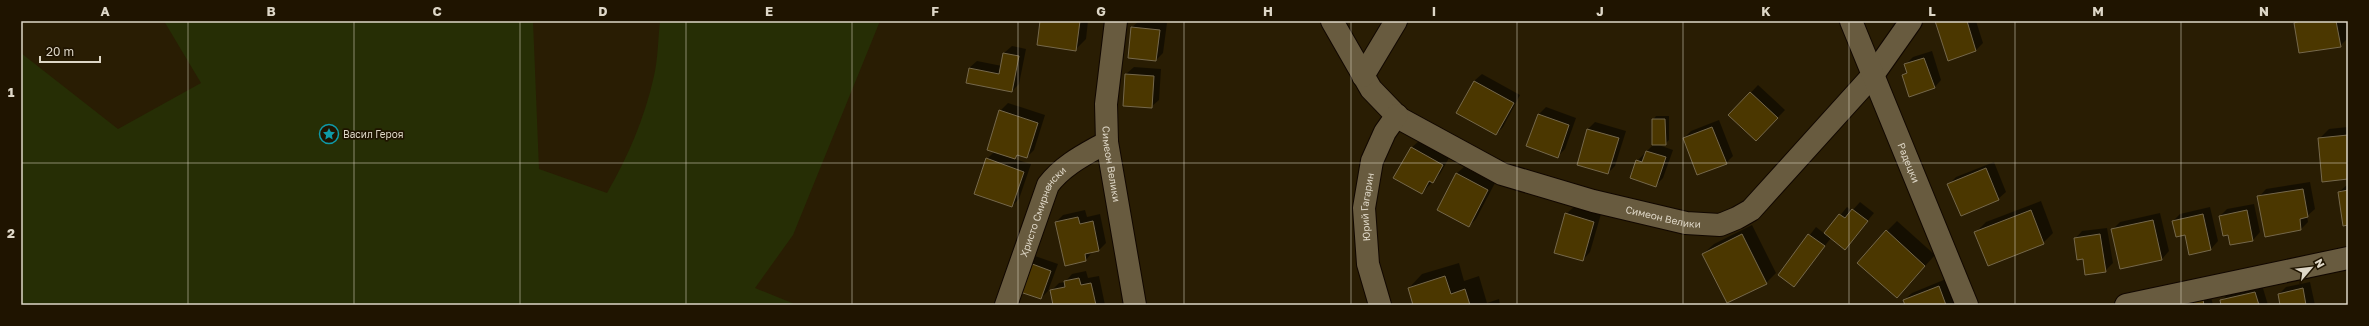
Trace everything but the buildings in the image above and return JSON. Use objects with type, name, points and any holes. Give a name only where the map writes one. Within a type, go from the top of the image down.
[{"type":"street","name":"Симеон Велики","points":[[1116,21],[1106,104],[1107,142],[1135,305]]},
{"type":"street","name":"Симеон Велики","points":[[1332,21],[1371,89],[1397,115],[1502,174],[1592,201],[1686,223],[1720,224],[1737,218],[1751,210],[1873,75],[1911,21]]},
{"type":"street","points":[[1363,76],[1396,21]]},
{"type":"street","name":"Радецки","points":[[1851,21],[1967,305]]},
{"type":"street","name":"Юрий Гагарин","points":[[1380,305],[1368,264],[1364,208],[1372,161],[1385,132],[1397,115]]},
{"type":"street","name":"Христо Смирненски","points":[[1006,305],[1048,185],[1062,169],[1107,142]]},
{"type":"street","points":[[2126,305],[2348,258]]},
{"type":"green space","points":[[164,21],[533,21],[539,169],[607,193],[629,151],[646,107],[655,69],[660,21],[880,21],[793,235],[755,288],[797,305],[21,305],[21,53],[118,129],[201,83]]},
{"type":"place","name":"Васил Героя","points":[[329,134]]}]
